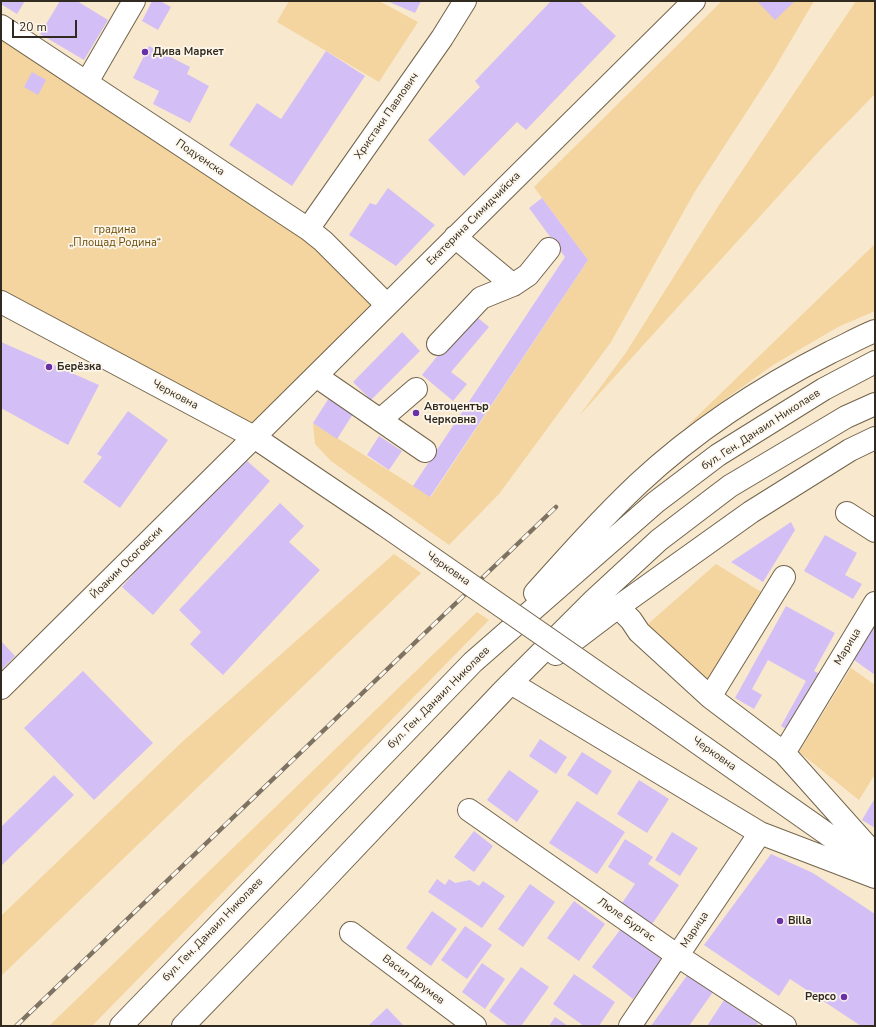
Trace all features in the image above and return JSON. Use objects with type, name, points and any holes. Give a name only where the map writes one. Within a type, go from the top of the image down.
[{"type":"street","points":[[87,82],[134,1]]},
{"type":"street","name":"Христаки Павлович","points":[[308,229],[438,44],[465,1]]},
{"type":"street","name":"Екатерина Симидчийска","points":[[254,437],[694,1]]},
{"type":"street","name":"Подуенска","points":[[1,26],[308,229],[323,241],[387,305]]},
{"type":"street","points":[[455,238],[513,285]]},
{"type":"street","points":[[438,344],[481,298],[513,285],[528,275],[549,249]]},
{"type":"street","name":"Черковна","points":[[1,302],[254,437],[383,524],[651,710],[875,868]]},
{"type":"street","points":[[473,662],[592,530],[640,483],[696,435],[748,399],[794,371],[875,331]]},
{"type":"street","name":"бул. Ген. Данаил Николаев","points":[[121,1026],[473,662],[656,502],[718,455],[824,389],[875,362]]},
{"type":"street","points":[[316,376],[425,451]]},
{"type":"street","points":[[380,420],[416,389]]},
{"type":"street","points":[[183,1026],[510,689],[594,600],[659,540],[730,486],[846,417],[875,404]]},
{"type":"street","name":"Йоаким Осоговски","points":[[1,688],[254,437]]},
{"type":"street","points":[[510,689],[618,607],[752,512],[850,450],[875,438]]},
{"type":"street","points":[[846,513],[875,531]]},
{"type":"street","points":[[710,697],[784,577]]},
{"type":"street","name":"Марица","points":[[784,753],[875,603]]},
{"type":"street","points":[[618,607],[631,620],[639,632],[710,697],[784,753],[875,855]]},
{"type":"street","points":[[510,689],[760,833],[875,878]]},
{"type":"street","name":"Люле Бургас","points":[[469,810],[678,956],[785,1026]]},
{"type":"street","name":"Марица","points":[[630,1026],[760,833]]},
{"type":"street","name":"Васил Друмев","points":[[351,934],[469,1024]]},
{"type":"green space","points":[[289,1],[379,1],[418,22],[379,82],[277,22]]},
{"type":"green space","points":[[722,1],[814,1],[773,71],[694,193],[611,342],[499,494],[449,545],[331,461],[315,444],[313,423],[431,497],[588,260],[534,187]]},
{"type":"green space","points":[[856,1],[875,1],[875,94],[821,149],[579,416],[625,354],[719,205]]},
{"type":"green space","name":"градина „Площад Родина“","points":[[1,26],[281,212],[387,305],[254,437],[1,302]]},
{"type":"green space","points":[[875,244],[875,311],[838,327],[773,365],[685,428]]},
{"type":"green space","points":[[394,554],[421,573],[1,976],[1,916],[181,743]]},
{"type":"green space","points":[[716,564],[771,598],[710,697],[639,632]]},
{"type":"green space","points":[[477,612],[489,620],[92,1026],[49,1026]]},
{"type":"green space","points":[[851,668],[875,685],[875,774],[859,800],[799,752]]},
{"type":"building","points":[[1,1],[25,1],[17,14],[1,4]]},
{"type":"building","points":[[60,1],[77,1],[108,20],[84,60],[40,34]]},
{"type":"building","points":[[152,1],[160,1],[171,7],[158,30],[142,21]]},
{"type":"building","points":[[387,1],[421,1],[415,13]]},
{"type":"building","points":[[551,1],[579,1],[616,36],[526,130],[517,122],[464,176],[428,140],[480,87],[475,81]]},
{"type":"building","points":[[757,1],[795,1],[775,20]]},
{"type":"building","points":[[149,46],[190,67],[187,74],[209,86],[190,123],[153,104],[159,91],[133,78]]},
{"type":"building","points":[[326,51],[365,76],[292,186],[229,145],[257,103],[281,119]]},
{"type":"building","points":[[32,72],[46,80],[38,95],[24,87]]},
{"type":"building","points":[[388,188],[435,225],[396,266],[349,235],[370,203],[376,205]]},
{"type":"building","points":[[542,198],[588,260],[430,497],[413,486],[565,257],[529,208]]},
{"type":"building","points":[[472,313],[489,327],[451,372],[467,384],[453,401],[422,375]]},
{"type":"building","points":[[402,332],[420,351],[371,400],[353,382]]},
{"type":"building","points":[[1,342],[99,385],[68,445],[1,408]]},
{"type":"building","points":[[329,398],[353,414],[337,439],[313,423]]},
{"type":"building","points":[[128,411],[168,440],[120,508],[83,482],[102,457],[97,454]]},
{"type":"building","points":[[379,436],[402,451],[389,470],[367,455]]},
{"type":"building","points":[[238,453],[270,481],[153,615],[122,587]]},
{"type":"building","points":[[280,503],[304,526],[289,542],[320,570],[223,675],[190,644],[201,632],[179,610]]},
{"type":"building","points":[[791,522],[795,530],[763,582],[731,562]]},
{"type":"building","points":[[825,535],[857,553],[845,575],[862,584],[853,599],[804,571]]},
{"type":"building","points":[[786,606],[835,633],[814,671],[822,675],[791,732],[781,726],[806,681],[768,660],[752,689],[762,695],[754,709],[735,698]]},
{"type":"building","points":[[875,622],[875,675],[850,657]]},
{"type":"building","points":[[1,641],[15,656],[1,670]]},
{"type":"building","points":[[83,671],[153,743],[94,800],[24,728]]},
{"type":"building","points":[[540,739],[567,757],[556,774],[529,756]]},
{"type":"building","points":[[582,752],[612,771],[597,795],[567,775]]},
{"type":"building","points":[[509,770],[539,791],[517,822],[487,800]]},
{"type":"building","points":[[54,775],[74,795],[1,866],[1,827]]},
{"type":"building","points":[[639,780],[669,799],[647,833],[617,814]]},
{"type":"building","points":[[875,798],[875,828],[862,820]]},
{"type":"building","points":[[577,801],[625,832],[597,874],[549,843]]},
{"type":"building","points":[[474,831],[493,846],[474,872],[454,857]]},
{"type":"building","points":[[672,832],[698,848],[680,876],[655,860]]},
{"type":"building","points":[[625,839],[653,857],[648,864],[679,885],[650,927],[620,906],[635,884],[608,867]]},
{"type":"building","points":[[771,854],[813,873],[875,914],[875,1026],[861,1026],[790,979],[779,996],[704,945]]},
{"type":"building","points":[[437,879],[445,885],[449,879],[455,883],[470,880],[479,886],[483,881],[505,896],[482,928],[428,892]]},
{"type":"building","points":[[530,884],[555,902],[523,947],[498,929]]},
{"type":"building","points":[[574,901],[605,924],[579,961],[547,938]]},
{"type":"building","points":[[432,911],[457,929],[431,966],[406,948]]},
{"type":"building","points":[[465,926],[492,945],[467,979],[441,960]]},
{"type":"building","points":[[623,926],[665,958],[633,999],[592,967]]},
{"type":"building","points":[[482,963],[505,979],[485,1009],[462,992]]},
{"type":"building","points":[[521,967],[549,987],[521,1026],[509,1026],[489,1011]]},
{"type":"building","points":[[574,974],[615,1002],[599,1026],[584,1026],[553,1004]]},
{"type":"building","points":[[688,974],[713,992],[689,1026],[651,1026]]},
{"type":"building","points":[[724,1000],[758,1023],[756,1026],[707,1026]]},
{"type":"building","points":[[387,1008],[404,1026],[368,1026]]},
{"type":"building","points":[[555,1017],[568,1026],[549,1026]]},
{"type":"railway","points":[[16,1026],[556,507]]},
{"type":"place","name":"Дива Маркет","points":[[145,52]]},
{"type":"place","name":"Берёзка","points":[[49,367]]},
{"type":"place","name":"Автоцентър Черковна","points":[[416,413]]},
{"type":"place","name":"Billa","points":[[780,921]]},
{"type":"place","name":"Pepco","points":[[844,997]]}]
